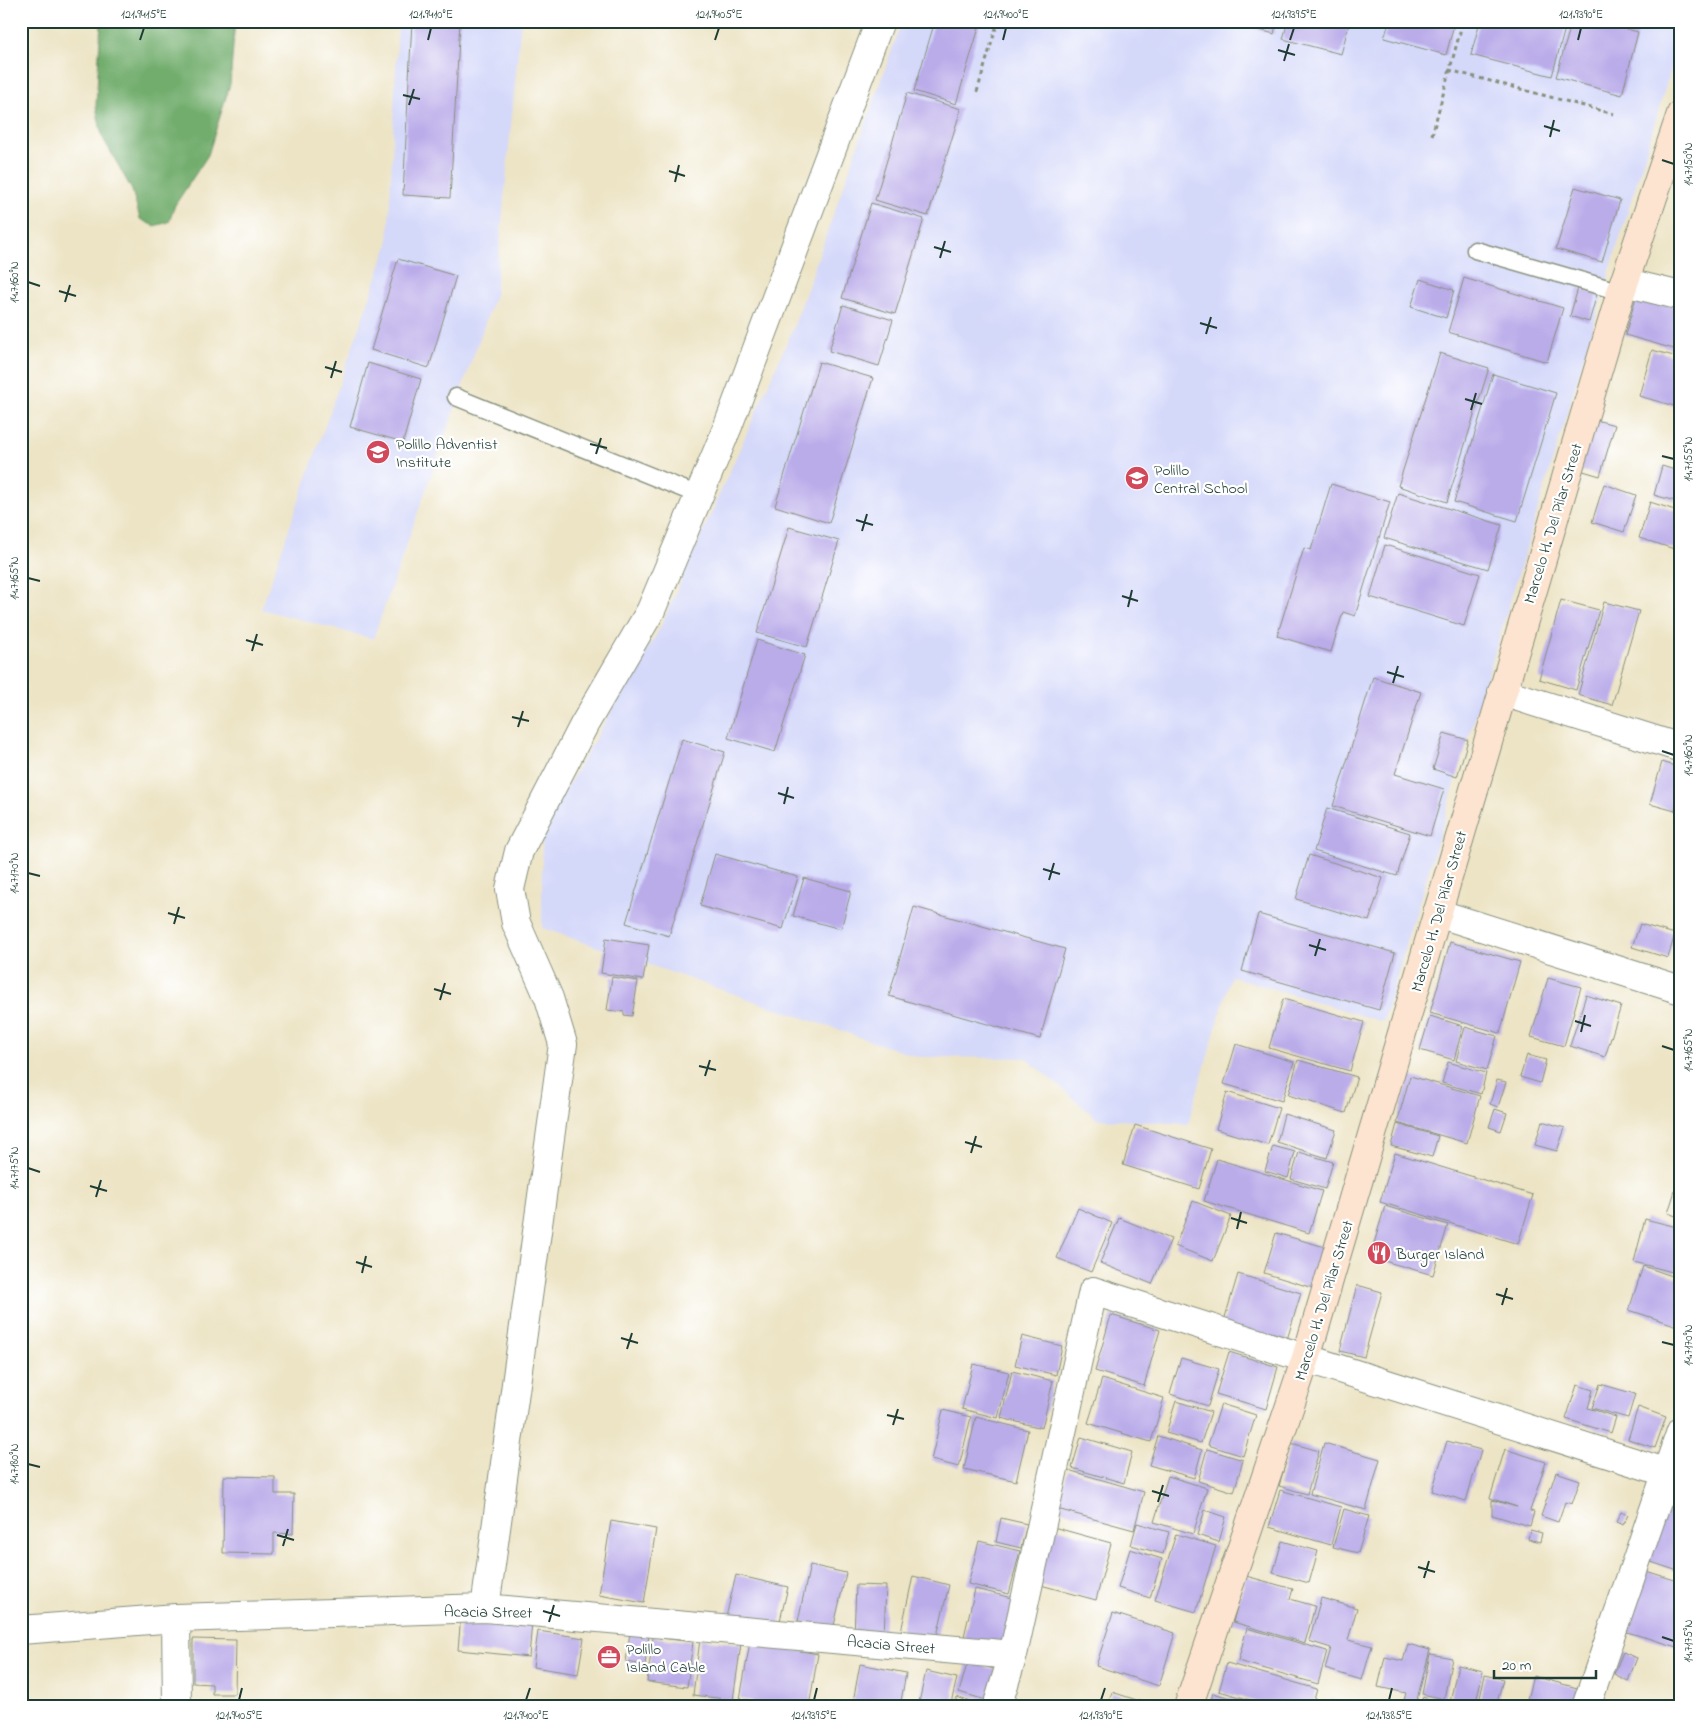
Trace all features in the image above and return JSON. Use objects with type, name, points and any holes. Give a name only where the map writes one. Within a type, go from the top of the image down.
[{"type":"main road","name":"Marcelo H. Del Pilar Street","points":[[1188,1707],[1306,1358],[1622,287],[1681,114]]},
{"type":"street","points":[[485,1608],[563,1044],[549,998],[516,923],[510,888],[519,851],[584,725],[651,610],[728,426],[880,21]]},
{"type":"street","points":[[1622,287],[1681,296]]},
{"type":"street","points":[[1502,692],[1681,748]]},
{"type":"street","points":[[1438,913],[1681,990]]},
{"type":"street","points":[[997,1707],[1013,1655],[1093,1291],[1674,1475]]},
{"type":"street","points":[[1586,1707],[1674,1475],[1681,1431]]},
{"type":"street","name":"Acacia Street","points":[[21,1630],[176,1618],[485,1608],[1013,1655]]},
{"type":"street","points":[[176,1618],[177,1707]]},
{"type":"lane","points":[[1475,250],[1622,287]]},
{"type":"lane","points":[[456,397],[698,495]]},
{"type":"path","points":[[977,92],[998,21]]},
{"type":"path","points":[[1432,135],[1463,21]]},
{"type":"path","points":[[1449,70],[1614,114]]},
{"type":"shaded area","name":"Polillo Adventist Institute","points":[[398,21],[521,21],[495,295],[373,639],[261,609],[388,245]]},
{"type":"shaded area","name":"Polillo Central School","points":[[902,21],[1681,21],[1681,36],[1383,1022],[1231,976],[1188,1124],[1097,1119],[1026,1058],[917,1057],[542,928],[542,830],[661,626],[792,331]]},
{"type":"green space","points":[[101,21],[235,21],[230,84],[208,155],[175,205],[169,222],[154,226],[140,219],[132,190],[102,136],[96,106]]},
{"type":"building","points":[[412,21],[460,21],[450,198],[403,195]]},
{"type":"building","points":[[935,21],[981,21],[956,104],[914,91]]},
{"type":"building","points":[[1228,21],[1277,21],[1274,34]]},
{"type":"building","points":[[1288,21],[1350,21],[1341,54],[1283,39]]},
{"type":"building","points":[[1385,21],[1455,21],[1446,55],[1384,38],[1389,23]]},
{"type":"building","points":[[1480,21],[1567,21],[1552,76],[1471,55]]},
{"type":"building","points":[[1572,21],[1597,21],[1638,32],[1622,95],[1556,77]]},
{"type":"building","points":[[907,93],[961,109],[928,216],[875,200]]},
{"type":"building","points":[[1575,187],[1620,200],[1602,262],[1556,249]]},
{"type":"building","points":[[871,203],[924,219],[895,314],[842,298]]},
{"type":"building","points":[[398,259],[456,276],[429,368],[371,350]]},
{"type":"building","points":[[1464,278],[1563,308],[1547,362],[1448,332]]},
{"type":"building","points":[[1420,279],[1454,290],[1446,318],[1411,307]]},
{"type":"building","points":[[1578,288],[1597,294],[1589,322],[1570,316]]},
{"type":"building","points":[[1637,294],[1681,306],[1681,351],[1625,335]]},
{"type":"building","points":[[843,305],[893,320],[879,366],[829,351]]},
{"type":"building","points":[[1652,350],[1681,358],[1681,408],[1639,396]]},
{"type":"building","points":[[1440,353],[1489,368],[1447,502],[1398,486]]},
{"type":"building","points":[[819,362],[873,378],[829,523],[775,506]]},
{"type":"building","points":[[368,363],[421,379],[403,442],[350,427]]},
{"type":"building","points":[[1493,374],[1556,393],[1517,521],[1454,502]]},
{"type":"building","points":[[1588,418],[1615,425],[1600,476],[1573,468]]},
{"type":"building","points":[[1662,466],[1681,472],[1681,482],[1675,501],[1654,495]]},
{"type":"building","points":[[1331,484],[1390,502],[1355,616],[1343,612],[1331,652],[1277,636],[1304,548],[1311,550]]},
{"type":"building","points":[[1604,484],[1636,495],[1624,532],[1592,522]]},
{"type":"building","points":[[1398,493],[1502,525],[1488,569],[1384,538]]},
{"type":"building","points":[[1650,502],[1681,512],[1681,551],[1639,538]]},
{"type":"building","points":[[789,527],[839,541],[807,647],[757,633]]},
{"type":"building","points":[[1385,545],[1480,574],[1464,626],[1370,597]]},
{"type":"building","points":[[1561,600],[1599,610],[1576,690],[1539,679]]},
{"type":"building","points":[[1604,602],[1639,611],[1612,705],[1578,695]]},
{"type":"building","points":[[757,640],[805,655],[775,752],[728,738]]},
{"type":"building","points":[[1373,677],[1421,692],[1395,774],[1444,789],[1430,836],[1333,806]]},
{"type":"building","points":[[1681,708],[1681,728],[1675,726]]},
{"type":"building","points":[[1444,733],[1468,740],[1457,777],[1433,769]]},
{"type":"building","points":[[682,739],[725,752],[669,936],[626,923]]},
{"type":"building","points":[[1662,762],[1681,768],[1681,790],[1675,811],[1650,804]]},
{"type":"building","points":[[1681,803],[1681,823],[1675,821]]},
{"type":"building","points":[[1327,808],[1410,833],[1397,876],[1314,851]]},
{"type":"building","points":[[1681,851],[1681,866],[1676,865]]},
{"type":"building","points":[[715,854],[798,877],[783,929],[700,906]]},
{"type":"building","points":[[1309,855],[1383,878],[1369,921],[1296,899]]},
{"type":"building","points":[[804,878],[851,891],[841,929],[793,916]]},
{"type":"building","points":[[914,907],[1065,949],[1040,1039],[889,996]]},
{"type":"building","points":[[1258,914],[1395,953],[1379,1010],[1242,971]]},
{"type":"building","points":[[1640,924],[1675,934],[1668,958],[1632,947]]},
{"type":"building","points":[[606,938],[649,945],[643,980],[601,973]]},
{"type":"building","points":[[1450,942],[1520,962],[1500,1033],[1430,1013]]},
{"type":"building","points":[[612,977],[638,981],[632,1016],[624,1015],[624,1012],[607,1010]]},
{"type":"building","points":[[1548,978],[1581,987],[1564,1046],[1531,1037]]},
{"type":"building","points":[[1586,995],[1621,1006],[1605,1057],[1570,1046]]},
{"type":"building","points":[[1283,999],[1364,1022],[1350,1071],[1269,1048]]},
{"type":"building","points":[[1430,1016],[1463,1026],[1454,1060],[1420,1050]]},
{"type":"building","points":[[1465,1027],[1497,1036],[1487,1070],[1456,1061]]},
{"type":"building","points":[[1236,1044],[1294,1062],[1282,1101],[1224,1084]]},
{"type":"building","points":[[1527,1055],[1546,1060],[1540,1083],[1520,1077]]},
{"type":"building","points":[[1298,1060],[1357,1077],[1346,1113],[1288,1095]]},
{"type":"building","points":[[1448,1062],[1486,1073],[1481,1094],[1442,1083]]},
{"type":"building","points":[[1410,1076],[1480,1096],[1467,1143],[1397,1123]]},
{"type":"building","points":[[1497,1080],[1506,1082],[1498,1107],[1490,1104]]},
{"type":"building","points":[[1227,1092],[1279,1108],[1268,1145],[1216,1129]]},
{"type":"building","points":[[1495,1109],[1507,1113],[1501,1131],[1489,1127]]},
{"type":"building","points":[[1284,1114],[1336,1130],[1327,1158],[1277,1142]]},
{"type":"building","points":[[1681,1118],[1681,1142],[1674,1140]]},
{"type":"building","points":[[1542,1121],[1565,1128],[1557,1151],[1535,1145]]},
{"type":"building","points":[[1397,1124],[1438,1136],[1432,1157],[1391,1146]]},
{"type":"building","points":[[1135,1125],[1211,1149],[1199,1189],[1123,1165]]},
{"type":"building","points":[[1273,1146],[1295,1152],[1288,1178],[1265,1171]]},
{"type":"building","points":[[1299,1152],[1333,1162],[1325,1189],[1291,1179]]},
{"type":"building","points":[[1395,1153],[1533,1195],[1518,1244],[1380,1202]]},
{"type":"building","points":[[1217,1159],[1322,1191],[1309,1233],[1204,1201]]},
{"type":"building","points":[[1681,1175],[1681,1218],[1668,1213]]},
{"type":"building","points":[[1193,1201],[1231,1216],[1213,1261],[1175,1246]]},
{"type":"building","points":[[1385,1206],[1448,1225],[1433,1275],[1370,1257]]},
{"type":"building","points":[[1078,1208],[1112,1223],[1091,1272],[1057,1258]]},
{"type":"building","points":[[1119,1218],[1171,1239],[1152,1284],[1100,1263]]},
{"type":"building","points":[[1645,1219],[1681,1228],[1681,1253],[1676,1273],[1634,1262]]},
{"type":"building","points":[[1276,1233],[1325,1247],[1313,1288],[1264,1273]]},
{"type":"building","points":[[1643,1266],[1681,1279],[1681,1327],[1629,1310]]},
{"type":"building","points":[[1238,1274],[1301,1293],[1286,1343],[1223,1324]]},
{"type":"building","points":[[1357,1285],[1382,1292],[1364,1357],[1340,1351]]},
{"type":"building","points":[[1111,1315],[1160,1330],[1144,1386],[1095,1371]]},
{"type":"building","points":[[1022,1336],[1062,1346],[1056,1375],[1015,1365]]},
{"type":"building","points":[[1229,1352],[1278,1367],[1266,1409],[1216,1394]]},
{"type":"building","points":[[1181,1358],[1219,1369],[1208,1406],[1170,1394]]},
{"type":"building","points":[[973,1364],[1009,1372],[998,1418],[962,1409]]},
{"type":"building","points":[[1012,1371],[1053,1381],[1042,1428],[1001,1418]]},
{"type":"building","points":[[1102,1379],[1164,1398],[1151,1442],[1088,1423]]},
{"type":"building","points":[[1600,1384],[1635,1394],[1628,1418],[1592,1408]]},
{"type":"building","points":[[1577,1385],[1593,1390],[1588,1408],[1616,1417],[1611,1433],[1566,1419]]},
{"type":"building","points":[[1176,1401],[1211,1412],[1201,1443],[1166,1433]]},
{"type":"building","points":[[1221,1404],[1256,1415],[1243,1456],[1208,1445]]},
{"type":"building","points":[[1638,1407],[1666,1417],[1655,1448],[1628,1439]]},
{"type":"building","points":[[943,1410],[971,1417],[959,1467],[931,1460]]},
{"type":"building","points":[[976,1417],[1028,1430],[1016,1481],[964,1469]]},
{"type":"building","points":[[1158,1436],[1202,1450],[1194,1478],[1149,1465]]},
{"type":"building","points":[[1081,1437],[1132,1452],[1124,1483],[1072,1468]]},
{"type":"building","points":[[1447,1441],[1481,1450],[1466,1501],[1432,1491]]},
{"type":"building","points":[[1291,1443],[1319,1451],[1307,1494],[1279,1486]]},
{"type":"building","points":[[1324,1443],[1380,1459],[1366,1510],[1310,1494]]},
{"type":"building","points":[[1207,1449],[1243,1460],[1234,1492],[1198,1481]]},
{"type":"building","points":[[1505,1449],[1546,1462],[1530,1511],[1534,1512],[1530,1526],[1492,1515],[1492,1500],[1517,1507],[1490,1498]]},
{"type":"building","points":[[1068,1470],[1144,1492],[1134,1530],[1057,1509]]},
{"type":"building","points":[[1556,1472],[1580,1480],[1572,1504],[1565,1502],[1558,1522],[1541,1516]]},
{"type":"building","points":[[224,1476],[275,1477],[275,1494],[294,1494],[293,1534],[274,1533],[274,1554],[223,1553]]},
{"type":"building","points":[[1168,1476],[1207,1488],[1193,1534],[1154,1522]]},
{"type":"building","points":[[1667,1487],[1681,1491],[1681,1572],[1645,1560]]},
{"type":"building","points":[[1280,1490],[1341,1507],[1331,1545],[1269,1527]]},
{"type":"building","points":[[1344,1509],[1369,1516],[1358,1553],[1333,1547]]},
{"type":"building","points":[[1205,1510],[1226,1517],[1219,1542],[1197,1535]]},
{"type":"building","points":[[1621,1512],[1628,1515],[1623,1525],[1616,1522]]},
{"type":"building","points":[[1001,1518],[1027,1524],[1021,1548],[996,1542]]},
{"type":"building","points":[[611,1521],[656,1529],[644,1603],[599,1595]]},
{"type":"building","points":[[1137,1523],[1169,1532],[1163,1554],[1131,1545]]},
{"type":"building","points":[[1053,1527],[1111,1543],[1096,1600],[1037,1584]]},
{"type":"building","points":[[1530,1530],[1542,1533],[1540,1542],[1528,1539]]},
{"type":"building","points":[[1176,1534],[1216,1546],[1196,1612],[1155,1600]]},
{"type":"building","points":[[979,1541],[1020,1551],[1009,1594],[968,1584]]},
{"type":"building","points":[[1282,1541],[1318,1551],[1309,1583],[1273,1573]]},
{"type":"building","points":[[1130,1549],[1162,1559],[1150,1598],[1118,1588]]},
{"type":"building","points":[[810,1565],[846,1573],[833,1630],[798,1621]]},
{"type":"building","points":[[1646,1571],[1681,1582],[1681,1648],[1627,1632]]},
{"type":"building","points":[[736,1575],[788,1587],[778,1629],[726,1617]]},
{"type":"building","points":[[913,1576],[949,1585],[935,1644],[900,1636]]},
{"type":"building","points":[[1246,1576],[1293,1589],[1290,1599],[1315,1606],[1305,1643],[1233,1622]]},
{"type":"building","points":[[856,1585],[886,1586],[884,1637],[854,1636]]},
{"type":"building","points":[[975,1589],[1017,1599],[1004,1651],[963,1641]]},
{"type":"building","points":[[1321,1598],[1357,1608],[1348,1640],[1372,1646],[1362,1680],[1325,1669],[1331,1648],[1309,1641]]},
{"type":"building","points":[[1113,1613],[1175,1633],[1159,1686],[1096,1666]]},
{"type":"building","points":[[461,1615],[532,1622],[529,1657],[458,1650]]},
{"type":"building","points":[[1247,1628],[1327,1651],[1318,1684],[1238,1661]]},
{"type":"building","points":[[538,1631],[584,1638],[578,1674],[533,1667]]},
{"type":"building","points":[[630,1632],[649,1635],[645,1665],[626,1662]]},
{"type":"building","points":[[653,1637],[693,1642],[687,1687],[647,1682]]},
{"type":"building","points":[[193,1639],[236,1640],[235,1694],[212,1694],[212,1684],[193,1683]]},
{"type":"building","points":[[700,1639],[741,1644],[733,1700],[693,1695]]},
{"type":"building","points":[[750,1642],[818,1654],[809,1707],[752,1707],[753,1701],[740,1699]]},
{"type":"building","points":[[1408,1644],[1430,1650],[1415,1707],[1402,1707],[1406,1693],[1378,1687],[1385,1657],[1403,1661]]},
{"type":"building","points":[[1623,1652],[1637,1658],[1628,1681],[1614,1674]]},
{"type":"building","points":[[1430,1654],[1452,1658],[1444,1699],[1422,1694]]},
{"type":"building","points":[[968,1661],[997,1670],[989,1701],[959,1692]]},
{"type":"building","points":[[1227,1663],[1317,1689],[1312,1707],[1275,1707],[1219,1691]]},
{"type":"building","points":[[860,1664],[906,1673],[900,1707],[852,1707]]},
{"type":"building","points":[[1458,1665],[1483,1671],[1475,1707],[1449,1707]]},
{"type":"building","points":[[926,1671],[957,1678],[950,1707],[918,1707]]},
{"type":"building","points":[[1485,1675],[1503,1679],[1496,1707],[1478,1707]]},
{"type":"building","points":[[1533,1676],[1581,1689],[1576,1707],[1525,1707]]},
{"type":"building","points":[[1112,1692],[1152,1705],[1152,1707],[1107,1707]]},
{"type":"building","points":[[1213,1693],[1260,1706],[1260,1707],[1209,1707]]},
{"type":"building","points":[[957,1697],[983,1707],[954,1707]]},
{"type":"building","points":[[1423,1697],[1443,1704],[1442,1707],[1419,1707]]},
{"type":"building","points":[[1332,1699],[1358,1706],[1358,1707],[1330,1707]]},
{"type":"place","name":"Polillo Adventist Institute","points":[[378,452]]},
{"type":"place","name":"Polillo Central School","points":[[1137,478]]},
{"type":"place","name":"Burger Island","points":[[1379,1253]]},
{"type":"place","name":"Polillo Island Cable","points":[[609,1657]]}]
